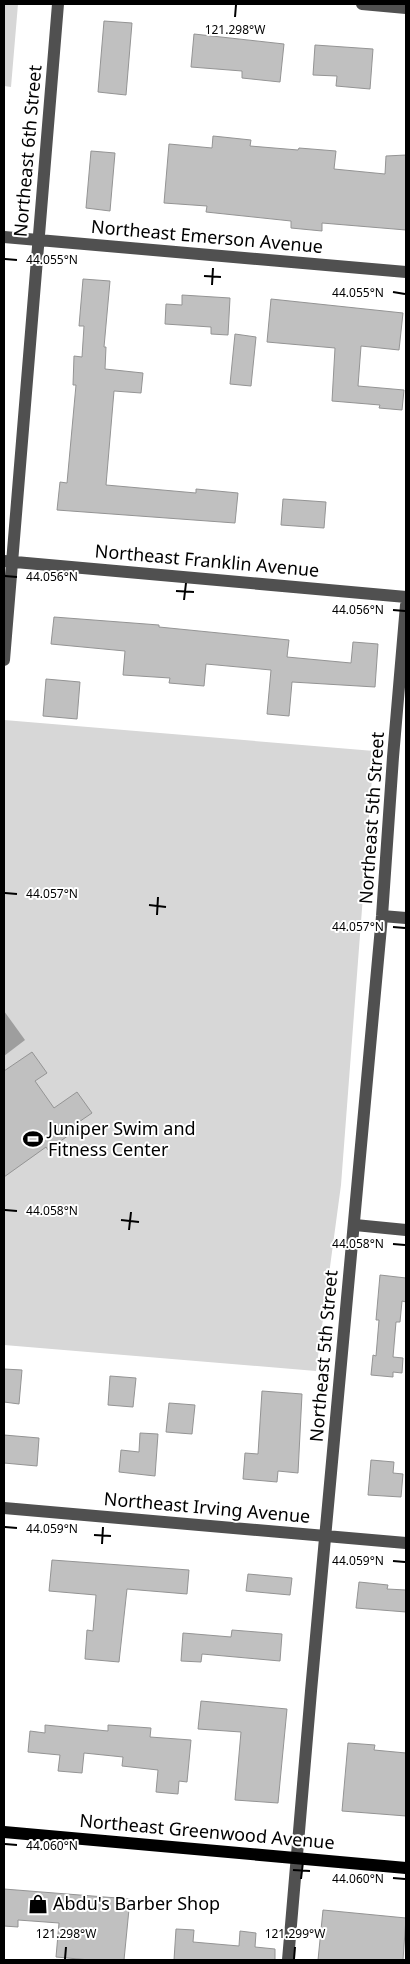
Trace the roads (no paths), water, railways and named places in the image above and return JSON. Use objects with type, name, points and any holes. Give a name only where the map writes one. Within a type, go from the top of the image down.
[{"type":"main road","name":"Northeast Greenwood Avenue","points":[[4,1832],[406,1868]]},
{"type":"street","name":"Northeast 6th Street","points":[[4,660],[8,561],[58,4]]},
{"type":"street","points":[[362,4],[406,8]]},
{"type":"street","name":"Northeast Emerson Avenue","points":[[4,237],[406,272]]},
{"type":"street","name":"Northeast Franklin Avenue","points":[[8,561],[406,596]]},
{"type":"street","name":"Northeast 5th Street","points":[[288,1960],[382,916],[406,605]]},
{"type":"street","points":[[382,916],[406,918]]},
{"type":"street","points":[[354,1225],[406,1230]]},
{"type":"street","name":"Northeast Irving Avenue","points":[[4,1508],[406,1543]]},
{"type":"place","name":"Juniper Swim and Fitness Center","points":[[33,1139]]},
{"type":"place","name":"Abdu's Barber Shop","points":[[38,1904]]}]
